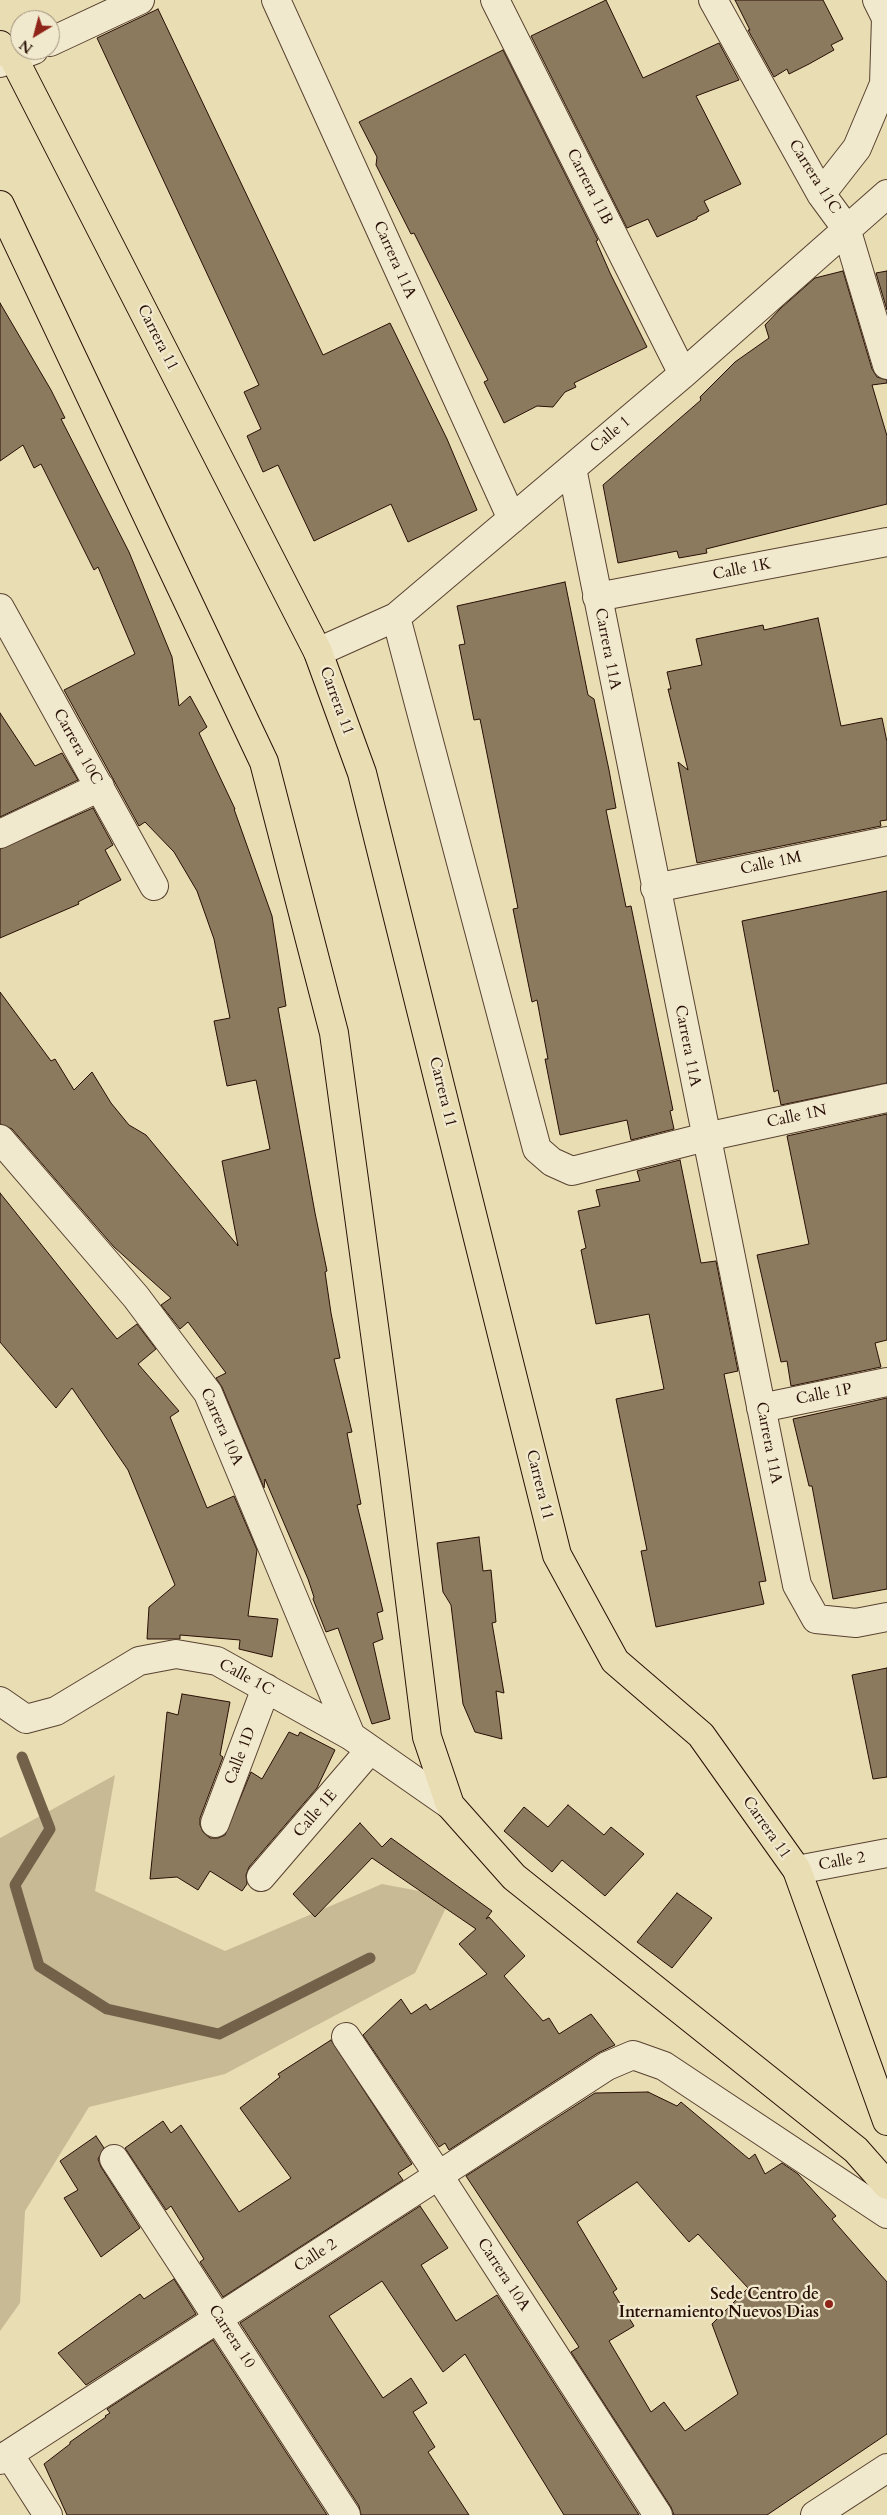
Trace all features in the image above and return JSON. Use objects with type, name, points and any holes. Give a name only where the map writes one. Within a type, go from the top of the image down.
[{"type":"main road","name":"Carrera 11","points":[[15,60],[318,652],[362,773],[557,1555],[615,1661],[700,1735],[797,1870],[887,2121]]},
{"type":"main road","points":[[0,205],[264,762],[334,1033],[393,1463],[427,1738],[450,1805],[514,1877],[856,2150],[887,2186]]},
{"type":"main road","points":[[856,2150],[887,2129]]},
{"type":"street","points":[[60,37],[140,0]]},
{"type":"street","name":"Carrera 11A","points":[[276,0],[512,519]]},
{"type":"street","name":"Carrera 11B","points":[[495,0],[683,374]]},
{"type":"street","name":"Carrera 11C","points":[[713,0],[821,194],[846,228],[887,365]]},
{"type":"street","points":[[821,194],[857,148],[884,84],[886,18],[877,0]]},
{"type":"street","name":"Calle 1","points":[[318,652],[396,616],[683,374],[846,228],[887,194]]},
{"type":"street","name":"Carrera 11A","points":[[572,468],[655,888],[797,1585],[816,1619],[856,1623],[887,1617]]},
{"type":"street","name":"Calle 1K","points":[[597,597],[887,542]]},
{"type":"street","name":"Carrera 10C","points":[[0,608],[154,886]]},
{"type":"street","name":"Calle 1N","points":[[396,616],[537,1149],[552,1162],[572,1171],[706,1137],[887,1098]]},
{"type":"street","points":[[0,834],[100,788]]},
{"type":"street","name":"Calle 1M","points":[[655,888],[887,841]]},
{"type":"street","name":"Carrera 10A","points":[[0,1139],[136,1297],[208,1393],[360,1743]]},
{"type":"street","name":"Calle 1P","points":[[761,1408],[887,1382]]},
{"type":"street","name":"Calle 1C","points":[[0,1701],[26,1718],[56,1711],[139,1661],[176,1654],[218,1661],[360,1743],[450,1805]]},
{"type":"street","name":"Calle 1D","points":[[215,1823],[266,1688]]},
{"type":"street","name":"Calle 1E","points":[[261,1877],[360,1743]]},
{"type":"street","name":"Calle 2","points":[[797,1870],[887,1853]]},
{"type":"street","name":"Carrera 10A","points":[[346,2037],[439,2176],[658,2515]]},
{"type":"street","name":"Calle 2","points":[[5,2457],[607,2066],[633,2055],[664,2066],[887,2214]]},
{"type":"street","name":"Carrera 10","points":[[114,2159],[346,2515]]},
{"type":"street","points":[[5,2457],[48,2515]]},
{"type":"street","points":[[815,2515],[887,2468]]},
{"type":"shaded area","points":[[115,1775],[95,1891],[225,1951],[382,1884],[451,1897],[415,1973],[225,2074],[89,2107],[25,2211],[20,2303],[0,2331],[0,1838]]},
{"type":"building","points":[[606,0],[643,78],[719,43],[739,80],[696,96],[741,184],[704,201],[709,211],[697,217],[697,219],[657,237],[648,219],[627,228],[531,36]]},
{"type":"building","points":[[735,0],[823,0],[843,39],[831,45],[834,50],[809,64],[789,74],[787,69],[774,77],[748,30],[750,30]]},
{"type":"building","points":[[158,9],[323,355],[390,323],[447,439],[477,510],[408,542],[391,504],[314,541],[278,465],[263,472],[247,436],[261,429],[244,392],[259,385],[97,38]]},
{"type":"building","points":[[503,50],[598,240],[596,241],[610,273],[647,347],[574,383],[576,387],[565,392],[553,407],[537,406],[504,423],[484,382],[488,380],[414,233],[411,234],[376,165],[377,157],[359,122]]},
{"type":"building","points":[[843,271],[872,369],[877,377],[887,380],[887,383],[872,385],[887,436],[887,504],[706,549],[707,553],[679,558],[677,551],[618,563],[603,485],[701,400],[700,397],[735,362],[769,338],[765,325],[781,308],[815,278]]},
{"type":"building","points":[[887,271],[887,310],[876,273]]},
{"type":"building","points":[[0,303],[51,390],[65,418],[61,419],[129,552],[172,657],[179,706],[190,696],[207,727],[199,733],[235,809],[272,916],[286,1006],[278,1008],[327,1271],[325,1272],[331,1313],[340,1358],[334,1359],[352,1432],[347,1433],[361,1504],[357,1505],[383,1611],[377,1613],[383,1639],[373,1643],[390,1719],[372,1724],[338,1628],[326,1632],[313,1599],[308,1579],[265,1479],[264,1488],[222,1387],[216,1378],[226,1373],[188,1322],[180,1329],[161,1305],[171,1298],[114,1247],[12,1129],[0,1124],[0,992],[51,1061],[55,1059],[74,1090],[92,1072],[111,1103],[129,1125],[146,1135],[238,1246],[222,1161],[270,1149],[256,1080],[227,1086],[214,1021],[230,1018],[214,939],[197,891],[174,852],[145,822],[139,826],[64,690],[135,654],[98,567],[94,570],[41,464],[34,468],[23,445],[0,461]]},
{"type":"building","points":[[565,582],[588,695],[594,699],[616,808],[606,810],[626,907],[631,906],[673,1110],[670,1111],[674,1129],[631,1140],[627,1120],[560,1135],[545,1059],[548,1059],[537,1000],[532,1002],[513,909],[518,908],[480,719],[474,720],[459,645],[465,644],[457,606]]},
{"type":"building","points":[[818,618],[841,726],[882,718],[887,742],[887,820],[880,821],[881,826],[697,863],[678,762],[688,770],[668,689],[671,689],[667,672],[702,665],[696,639],[763,625],[764,630]]},
{"type":"building","points":[[0,713],[35,766],[62,753],[78,780],[0,817]]},
{"type":"building","points":[[93,808],[113,845],[105,850],[121,880],[78,902],[79,904],[0,938],[0,849]]},
{"type":"building","points":[[887,891],[887,1083],[781,1105],[778,1090],[774,1092],[742,921]]},
{"type":"building","points":[[887,1114],[887,1340],[875,1343],[881,1367],[791,1386],[787,1361],[781,1362],[757,1255],[809,1244],[787,1136]]},
{"type":"building","points":[[680,1160],[701,1263],[716,1261],[738,1371],[724,1374],[766,1581],[759,1582],[764,1604],[656,1627],[641,1551],[647,1550],[616,1399],[664,1389],[649,1314],[596,1324],[581,1250],[586,1248],[578,1211],[600,1206],[596,1190],[640,1181],[637,1171]]},
{"type":"building","points":[[0,1193],[117,1339],[137,1324],[156,1349],[138,1364],[179,1411],[170,1417],[207,1508],[234,1496],[257,1550],[248,1616],[278,1619],[272,1657],[239,1649],[240,1640],[180,1635],[180,1639],[147,1639],[149,1607],[175,1585],[128,1470],[72,1388],[56,1408],[0,1342]]},
{"type":"building","points":[[887,1398],[887,1589],[833,1599],[812,1486],[809,1486],[793,1419]]},
{"type":"building","points":[[479,1537],[483,1571],[491,1570],[496,1622],[492,1623],[504,1693],[496,1691],[502,1739],[475,1732],[463,1704],[451,1605],[443,1592],[437,1543]]},
{"type":"building","points":[[887,1668],[887,1777],[873,1779],[852,1675]]},
{"type":"building","points":[[182,1694],[230,1702],[220,1755],[223,1757],[200,1818],[203,1832],[210,1838],[218,1838],[225,1835],[251,1772],[262,1779],[289,1732],[298,1736],[300,1732],[335,1750],[317,1788],[249,1867],[246,1875],[247,1884],[242,1891],[210,1871],[198,1890],[177,1877],[150,1879],[167,1712],[178,1715]]},
{"type":"building","points":[[568,1805],[604,1835],[611,1827],[644,1854],[605,1896],[562,1860],[552,1872],[504,1831],[524,1807],[548,1827]]},
{"type":"building","points":[[360,1823],[382,1847],[391,1838],[492,1911],[486,1919],[489,1917],[525,1956],[504,1976],[543,2021],[549,2018],[559,2034],[591,2014],[615,2045],[598,2053],[449,2150],[445,2143],[439,2147],[363,2035],[401,1999],[411,2014],[426,2004],[430,2010],[487,1974],[459,1944],[476,1929],[372,1858],[315,1917],[293,1894]]},
{"type":"building","points":[[677,1893],[712,1918],[672,1968],[637,1942]]},
{"type":"building","points":[[331,2040],[412,2164],[398,2173],[403,2180],[223,2297],[200,2262],[204,2259],[171,2206],[166,2210],[125,2148],[163,2121],[171,2133],[181,2125],[239,2212],[291,2178],[240,2108],[280,2077],[278,2074]]},
{"type":"building","points":[[648,2092],[677,2106],[681,2102],[749,2159],[755,2154],[765,2174],[782,2163],[798,2174],[836,2216],[832,2219],[887,2282],[887,2434],[767,2515],[674,2515],[671,2507],[571,2352],[579,2347],[466,2176],[595,2093]],"holes":[[[637,2182],[689,2242],[698,2234],[748,2288],[712,2324],[738,2394],[685,2431],[664,2402],[651,2412],[609,2341],[634,2326],[613,2292],[617,2289],[577,2222]]]},
{"type":"building","points":[[96,2136],[104,2148],[98,2159],[101,2167],[140,2228],[101,2257],[64,2198],[78,2190],[60,2161]]},
{"type":"building","points":[[420,2206],[448,2248],[421,2265],[456,2321],[497,2295],[639,2515],[564,2515],[465,2354],[443,2372],[382,2281],[329,2316],[383,2398],[411,2378],[427,2403],[413,2412],[435,2447],[428,2452],[469,2515],[361,2515],[359,2506],[240,2323]]},
{"type":"building","points":[[174,2279],[196,2314],[86,2385],[58,2353],[140,2294],[144,2299]]},
{"type":"building","points":[[213,2340],[327,2515],[67,2515],[44,2464],[70,2444],[70,2442],[106,2417],[110,2413],[107,2409]]},
{"type":"waterway","points":[[22,1757],[50,1829],[15,1885],[39,1966],[107,2009],[219,2034],[370,1958]]},
{"type":"place","name":"Sede Centro de Internamiento Nuevos Dias","points":[[829,2304]]}]
